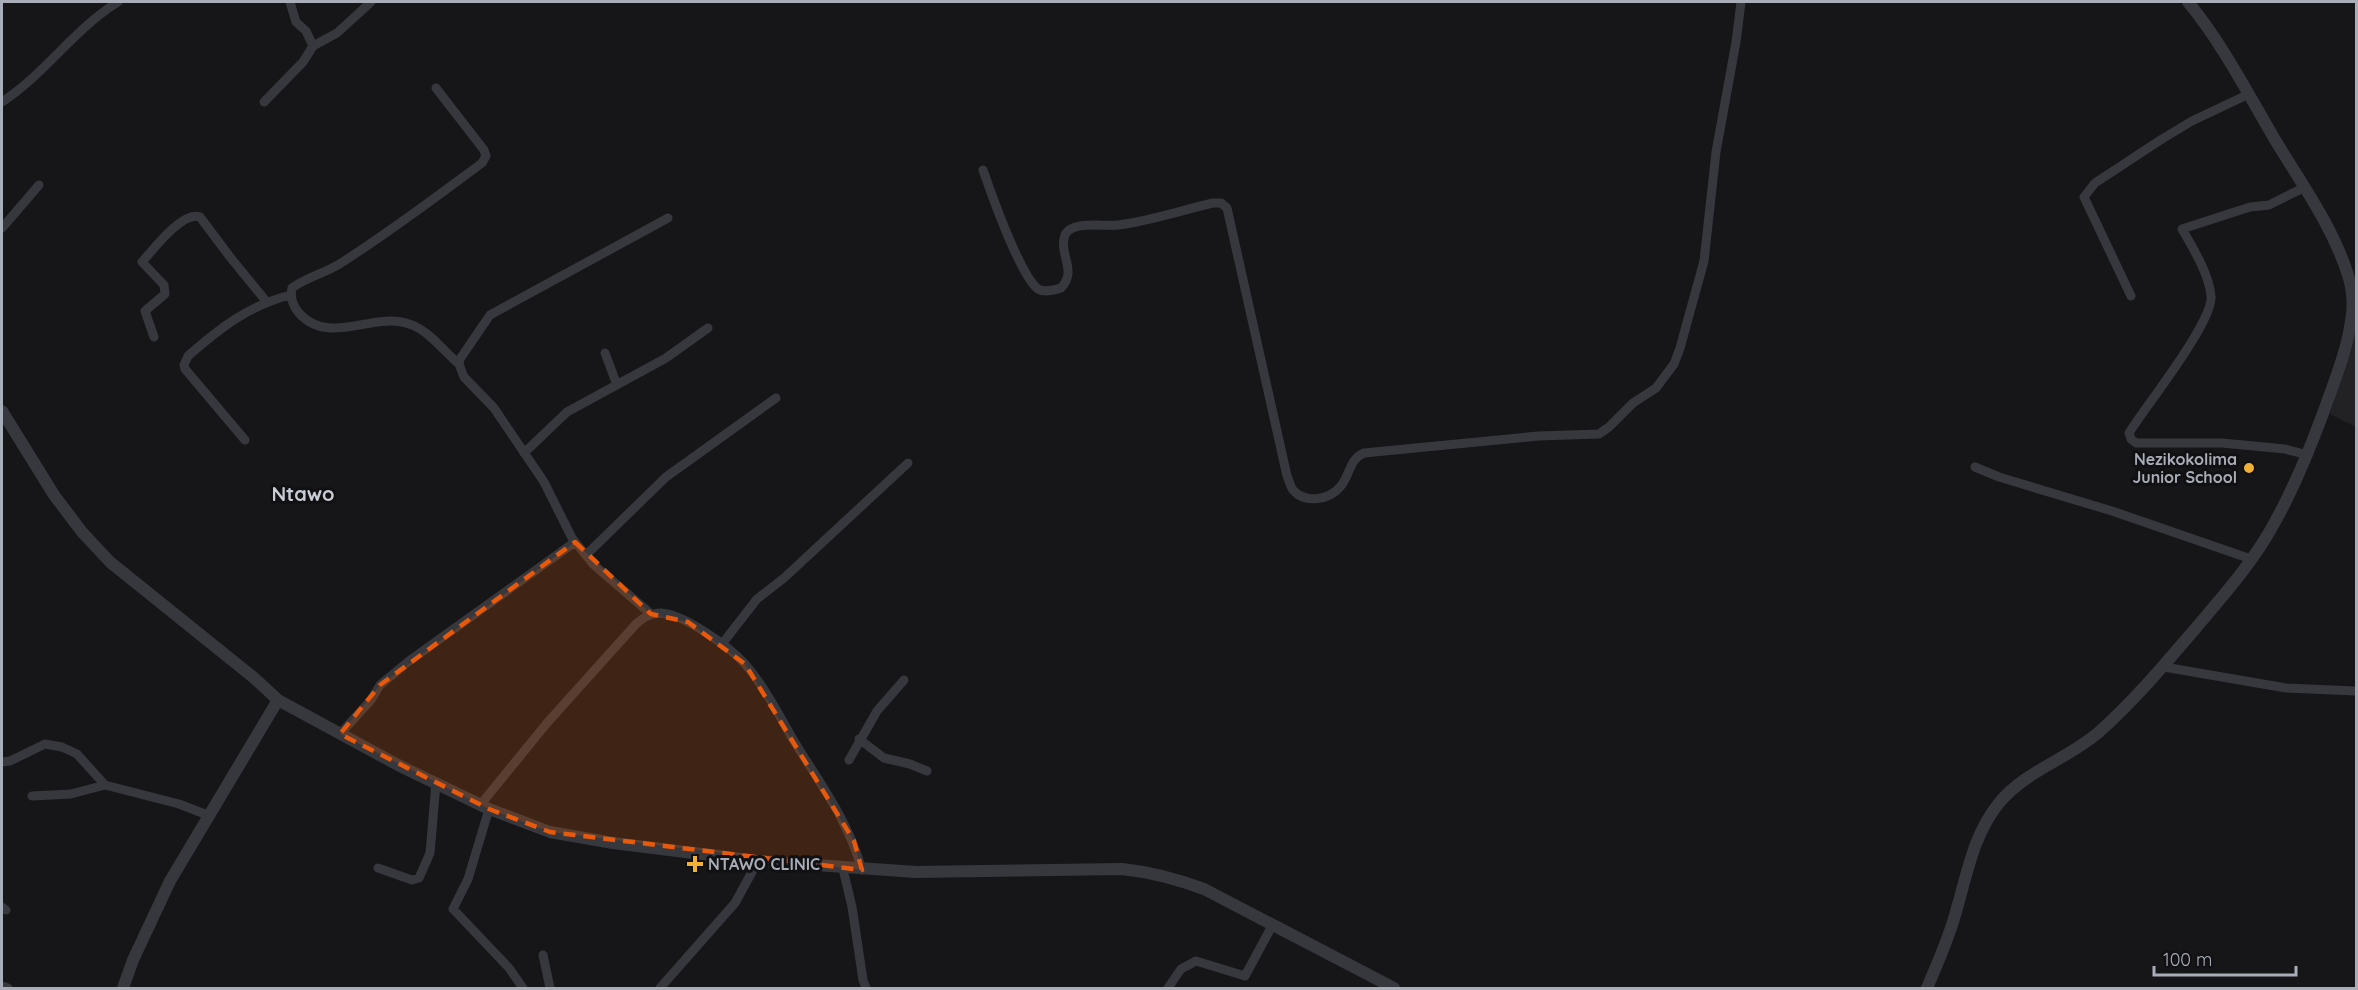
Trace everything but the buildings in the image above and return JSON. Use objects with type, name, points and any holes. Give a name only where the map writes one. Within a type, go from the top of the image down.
[{"type":"street","points":[[2,102],[20,91],[71,40],[118,2]]},
{"type":"street","points":[[290,2],[296,22],[306,31],[313,46]]},
{"type":"street","points":[[264,102],[303,62],[313,46],[337,33],[371,2]]},
{"type":"street","points":[[983,170],[999,215],[1029,277],[1039,289],[1045,291],[1061,288],[1068,278],[1069,271],[1064,246],[1065,236],[1069,230],[1080,226],[1116,226],[1213,202],[1221,203],[1227,208],[1287,476],[1293,489],[1301,496],[1313,500],[1330,495],[1340,487],[1354,460],[1364,453],[1538,436],[1599,434],[1633,403],[1656,387],[1674,364],[1704,261],[1716,153],[1741,2]]},
{"type":"street","points":[[1927,988],[1943,951],[1974,846],[1989,816],[2001,801],[2022,782],[2098,733],[2164,667],[2228,592],[2276,521],[2308,455],[2354,319],[2349,276],[2336,243],[2249,94],[2198,13],[2188,2]]},
{"type":"street","points":[[436,88],[484,150],[486,156],[482,163],[393,230],[335,267],[302,281],[292,288],[290,295],[296,310],[307,322],[323,329],[395,320],[422,330],[459,364],[464,377],[494,408],[544,482],[575,542],[593,564],[651,614]]},
{"type":"street","points":[[2131,296],[2084,197],[2095,183],[2162,139],[2192,121],[2249,94]]},
{"type":"street","points":[[2,228],[39,185]]},
{"type":"street","points":[[2305,187],[2269,205],[2250,207],[2182,229],[2205,277],[2212,298],[2206,316],[2179,363],[2146,406],[2129,433],[2131,439],[2136,443],[2222,443],[2285,449],[2308,455]]},
{"type":"street","points":[[154,337],[145,311],[165,294],[164,285],[142,262],[177,225],[192,216],[200,217],[266,301]]},
{"type":"street","points":[[459,364],[460,359],[490,315],[668,218]]},
{"type":"street","points":[[245,440],[184,365],[188,356],[233,319],[266,301],[290,295]]},
{"type":"street","points":[[524,453],[567,412],[666,358],[708,328]]},
{"type":"street","points":[[605,353],[617,385]]},
{"type":"street","points":[[586,555],[666,477],[776,398]]},
{"type":"street","points":[[2,411],[54,495],[82,532],[110,562],[253,677],[278,700],[485,807],[550,832],[613,843],[758,861],[916,873],[1112,869],[1171,877],[1204,889],[1394,988]]},
{"type":"street","points":[[722,644],[757,599],[784,578],[908,463]]},
{"type":"street","points":[[1975,467],[1999,477],[2179,533],[2251,559]]},
{"type":"street","points":[[340,734],[371,700],[380,684],[575,542]]},
{"type":"street","points":[[523,988],[509,968],[453,909],[468,879],[485,807],[548,723],[636,624],[651,614],[669,615],[687,622],[722,644],[745,664],[775,706],[837,808],[854,841],[862,870]]},
{"type":"street","points":[[2164,667],[2286,688],[2356,691]]},
{"type":"street","points":[[849,760],[877,711],[904,680]]},
{"type":"street","points":[[123,988],[133,960],[170,881],[278,700]]},
{"type":"street","points":[[859,739],[884,758],[927,771]]},
{"type":"street","points":[[2,762],[10,761],[45,744],[62,747],[77,754],[105,785]]},
{"type":"street","points":[[378,868],[412,880],[419,878],[430,853],[436,783]]},
{"type":"street","points":[[32,796],[71,794],[105,785],[178,804],[210,816]]},
{"type":"street","points":[[660,988],[735,903],[758,861]]},
{"type":"street","points":[[843,869],[866,988]]},
{"type":"street","points":[[1168,988],[1181,969],[1196,961],[1245,976],[1272,926]]},
{"type":"street","points":[[543,955],[550,988]]},
{"type":"street","points":[[2,986],[8,988]]},
{"type":"highlighted area","points":[[575,542],[651,614],[688,622],[745,664],[854,841],[862,870],[550,832],[489,809],[340,734],[380,685]]},
{"type":"shaded area","points":[[2356,329],[2356,427],[2330,414]]},
{"type":"place","name":"Nezikokolima Junior School","points":[[2249,468]]},
{"type":"place","name":"NTAWO CLINIC","points":[[695,864]]},
{"type":"district","name":"Ntawo","points":[[303,494]]}]
